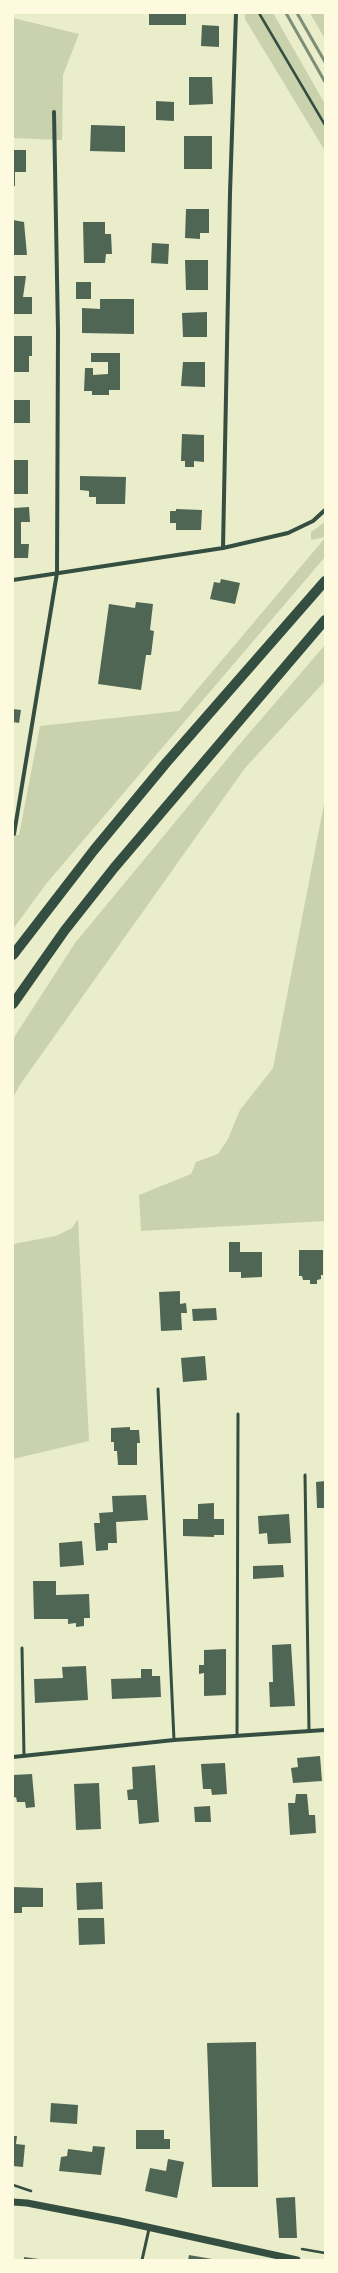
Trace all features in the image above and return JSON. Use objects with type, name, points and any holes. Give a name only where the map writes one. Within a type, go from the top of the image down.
[{"type":"main road","points":[[13,955],[94,850],[166,763],[325,581]]},
{"type":"main road","points":[[13,1004],[65,930],[114,868],[325,620]]},
{"type":"street","points":[[224,548],[230,200],[236,13]]},
{"type":"street","points":[[14,834],[57,573],[58,332],[54,112]]},
{"type":"street","points":[[13,580],[224,548],[288,533],[313,521],[325,510]]},
{"type":"street","points":[[13,1757],[174,1740],[325,1730]]},
{"type":"street","points":[[13,2196],[27,2203]]},
{"type":"street","points":[[13,2202],[27,2203],[297,2260]]},
{"type":"lane","points":[[158,1389],[174,1740]]},
{"type":"lane","points":[[237,1736],[238,1414]]},
{"type":"lane","points":[[305,1475],[309,1731]]},
{"type":"lane","points":[[22,1648],[24,1755]]},
{"type":"lane","points":[[142,2260],[149,2228]]},
{"type":"path","points":[[259,13],[325,125]]},
{"type":"green space","points":[[245,13],[273,13],[325,104],[325,151],[245,19]]},
{"type":"green space","points":[[310,13],[325,13],[325,39]]},
{"type":"green space","points":[[13,18],[79,34],[63,75],[62,140],[13,138]]},
{"type":"green space","points":[[325,522],[325,537],[311,540],[311,532]]},
{"type":"green space","points":[[325,538],[325,557],[46,884],[13,929],[13,834],[19,835],[40,726],[179,711]]},
{"type":"green space","points":[[325,645],[325,681],[245,768],[19,1086],[13,1098],[13,1039],[75,943],[238,746]]},
{"type":"green space","points":[[325,799],[325,1221],[141,1231],[139,1195],[191,1174],[196,1162],[218,1154],[228,1139],[240,1110],[273,1068]]},
{"type":"green space","points":[[78,1219],[89,1441],[13,1459],[13,1244],[56,1236],[72,1228]]},
{"type":"building","points":[[149,13],[186,13],[186,25],[149,25]]},
{"type":"building","points":[[202,25],[219,26],[219,47],[201,46]]},
{"type":"building","points":[[189,77],[212,77],[213,104],[189,105]]},
{"type":"building","points":[[156,101],[174,102],[174,121],[156,120]]},
{"type":"building","points":[[91,125],[125,126],[125,152],[90,151]]},
{"type":"building","points":[[184,136],[212,136],[212,169],[184,169]]},
{"type":"building","points":[[13,150],[26,150],[26,172],[15,172],[15,186],[13,186]]},
{"type":"building","points":[[186,209],[209,209],[209,233],[200,233],[200,239],[185,238]]},
{"type":"building","points":[[13,220],[24,222],[27,255],[13,255]]},
{"type":"building","points":[[83,222],[105,222],[105,234],[111,234],[112,254],[106,254],[105,263],[84,263]]},
{"type":"building","points":[[152,243],[169,244],[168,264],[151,263]]},
{"type":"building","points":[[185,260],[208,260],[208,290],[186,290]]},
{"type":"building","points":[[13,276],[26,276],[23,297],[32,297],[32,314],[13,314]]},
{"type":"building","points":[[76,282],[91,282],[91,299],[76,299]]},
{"type":"building","points":[[100,299],[134,299],[134,334],[82,333],[82,308],[100,309]]},
{"type":"building","points":[[207,312],[207,337],[183,337],[182,313]]},
{"type":"building","points":[[13,336],[32,336],[32,356],[29,356],[29,372],[13,372]]},
{"type":"building","points":[[91,353],[120,353],[120,390],[109,390],[109,395],[92,395],[92,391],[84,391],[85,368],[93,368],[93,375],[108,374],[108,362],[91,362]]},
{"type":"building","points":[[183,362],[205,362],[205,387],[181,386]]},
{"type":"building","points":[[13,400],[30,400],[30,423],[13,423]]},
{"type":"building","points":[[182,434],[204,435],[204,462],[194,461],[194,467],[185,467],[185,461],[181,461]]},
{"type":"building","points":[[13,460],[28,460],[28,494],[13,494]]},
{"type":"building","points":[[80,476],[126,477],[125,504],[96,504],[96,497],[89,497],[89,491],[80,490]]},
{"type":"building","points":[[29,507],[30,522],[21,522],[21,544],[29,544],[28,558],[13,558],[13,508]]},
{"type":"building","points":[[176,509],[202,510],[201,530],[176,530],[176,523],[170,523],[170,511],[176,511]]},
{"type":"building","points":[[221,579],[240,583],[235,604],[210,599],[214,582],[220,583]]},
{"type":"building","points":[[136,602],[153,604],[150,630],[154,631],[151,655],[146,655],[141,690],[98,684],[109,604],[135,608]]},
{"type":"building","points":[[13,709],[21,710],[19,723],[13,722]]},
{"type":"building","points":[[229,1242],[240,1242],[240,1252],[262,1252],[262,1277],[241,1278],[241,1272],[229,1272]]},
{"type":"building","points":[[299,1250],[323,1250],[323,1275],[321,1275],[321,1279],[317,1280],[317,1284],[310,1284],[310,1280],[303,1280],[302,1276],[299,1276]]},
{"type":"building","points":[[180,1291],[180,1304],[186,1303],[187,1313],[181,1313],[182,1330],[161,1331],[159,1292]]},
{"type":"building","points":[[216,1308],[217,1320],[193,1321],[192,1309]]},
{"type":"building","points":[[205,1356],[207,1380],[183,1382],[181,1358]]},
{"type":"building","points":[[130,1427],[130,1430],[139,1430],[140,1443],[137,1443],[137,1465],[118,1465],[117,1451],[114,1451],[114,1442],[111,1442],[111,1428]]},
{"type":"building","points":[[325,1481],[325,1508],[317,1508],[316,1482]]},
{"type":"building","points":[[146,1495],[148,1520],[116,1522],[117,1543],[108,1543],[108,1550],[96,1551],[94,1523],[100,1523],[99,1513],[113,1512],[112,1496]]},
{"type":"building","points":[[214,1503],[214,1519],[224,1519],[224,1535],[214,1535],[214,1537],[183,1536],[183,1519],[198,1519],[198,1504]]},
{"type":"building","points":[[289,1514],[291,1543],[268,1544],[267,1533],[259,1534],[258,1516]]},
{"type":"building","points":[[82,1541],[84,1565],[60,1567],[59,1543]]},
{"type":"building","points":[[283,1565],[284,1577],[253,1579],[253,1566]]},
{"type":"building","points":[[33,1581],[56,1581],[56,1595],[89,1594],[90,1618],[84,1618],[84,1626],[76,1627],[76,1623],[68,1624],[68,1619],[34,1619]]},
{"type":"building","points":[[291,1644],[295,1706],[270,1707],[269,1682],[273,1682],[272,1645]]},
{"type":"building","points":[[226,1649],[226,1695],[204,1696],[204,1673],[199,1674],[199,1665],[204,1665],[204,1650]]},
{"type":"building","points":[[86,1666],[88,1700],[35,1703],[34,1679],[63,1678],[62,1667]]},
{"type":"building","points":[[141,1669],[152,1669],[152,1676],[160,1676],[161,1697],[112,1699],[111,1679],[141,1678]]},
{"type":"building","points":[[320,1756],[322,1781],[293,1783],[291,1768],[298,1767],[297,1758]]},
{"type":"building","points":[[225,1763],[227,1794],[212,1795],[211,1789],[203,1789],[201,1764]]},
{"type":"building","points":[[155,1765],[159,1822],[139,1824],[137,1800],[128,1800],[127,1790],[133,1789],[132,1767]]},
{"type":"building","points":[[32,1774],[35,1807],[26,1808],[25,1802],[17,1802],[16,1797],[13,1798],[13,1775]]},
{"type":"building","points":[[99,1783],[101,1829],[76,1830],[74,1784]]},
{"type":"building","points":[[296,1794],[307,1794],[309,1815],[315,1815],[316,1833],[290,1835],[288,1803],[295,1803]]},
{"type":"building","points":[[210,1806],[211,1822],[195,1822],[194,1807]]},
{"type":"building","points":[[102,1882],[103,1909],[77,1910],[76,1883]]},
{"type":"building","points":[[13,1887],[43,1888],[43,1907],[22,1907],[22,1913],[13,1913]]},
{"type":"building","points":[[78,1918],[104,1918],[105,1944],[79,1945]]},
{"type":"building","points":[[256,2042],[258,2187],[212,2187],[207,2043]]},
{"type":"building","points":[[51,2103],[78,2105],[77,2124],[50,2122]]},
{"type":"building","points":[[136,2130],[164,2130],[164,2139],[170,2139],[170,2149],[136,2149]]},
{"type":"building","points":[[13,2136],[17,2136],[16,2144],[25,2145],[23,2167],[13,2166]]},
{"type":"building","points":[[93,2146],[105,2147],[101,2175],[59,2171],[61,2157],[67,2156],[68,2149],[92,2152]]},
{"type":"building","points":[[168,2159],[184,2162],[177,2198],[145,2191],[150,2168],[166,2171]]},
{"type":"building","points":[[295,2197],[297,2238],[279,2238],[276,2198]]},
{"type":"building","points":[[189,2255],[212,2259],[212,2260],[188,2260]]},
{"type":"building","points":[[24,2257],[39,2259],[39,2260],[24,2260]]},
{"type":"railway","points":[[286,13],[325,82]]},
{"type":"railway","points":[[297,13],[325,62]]}]
